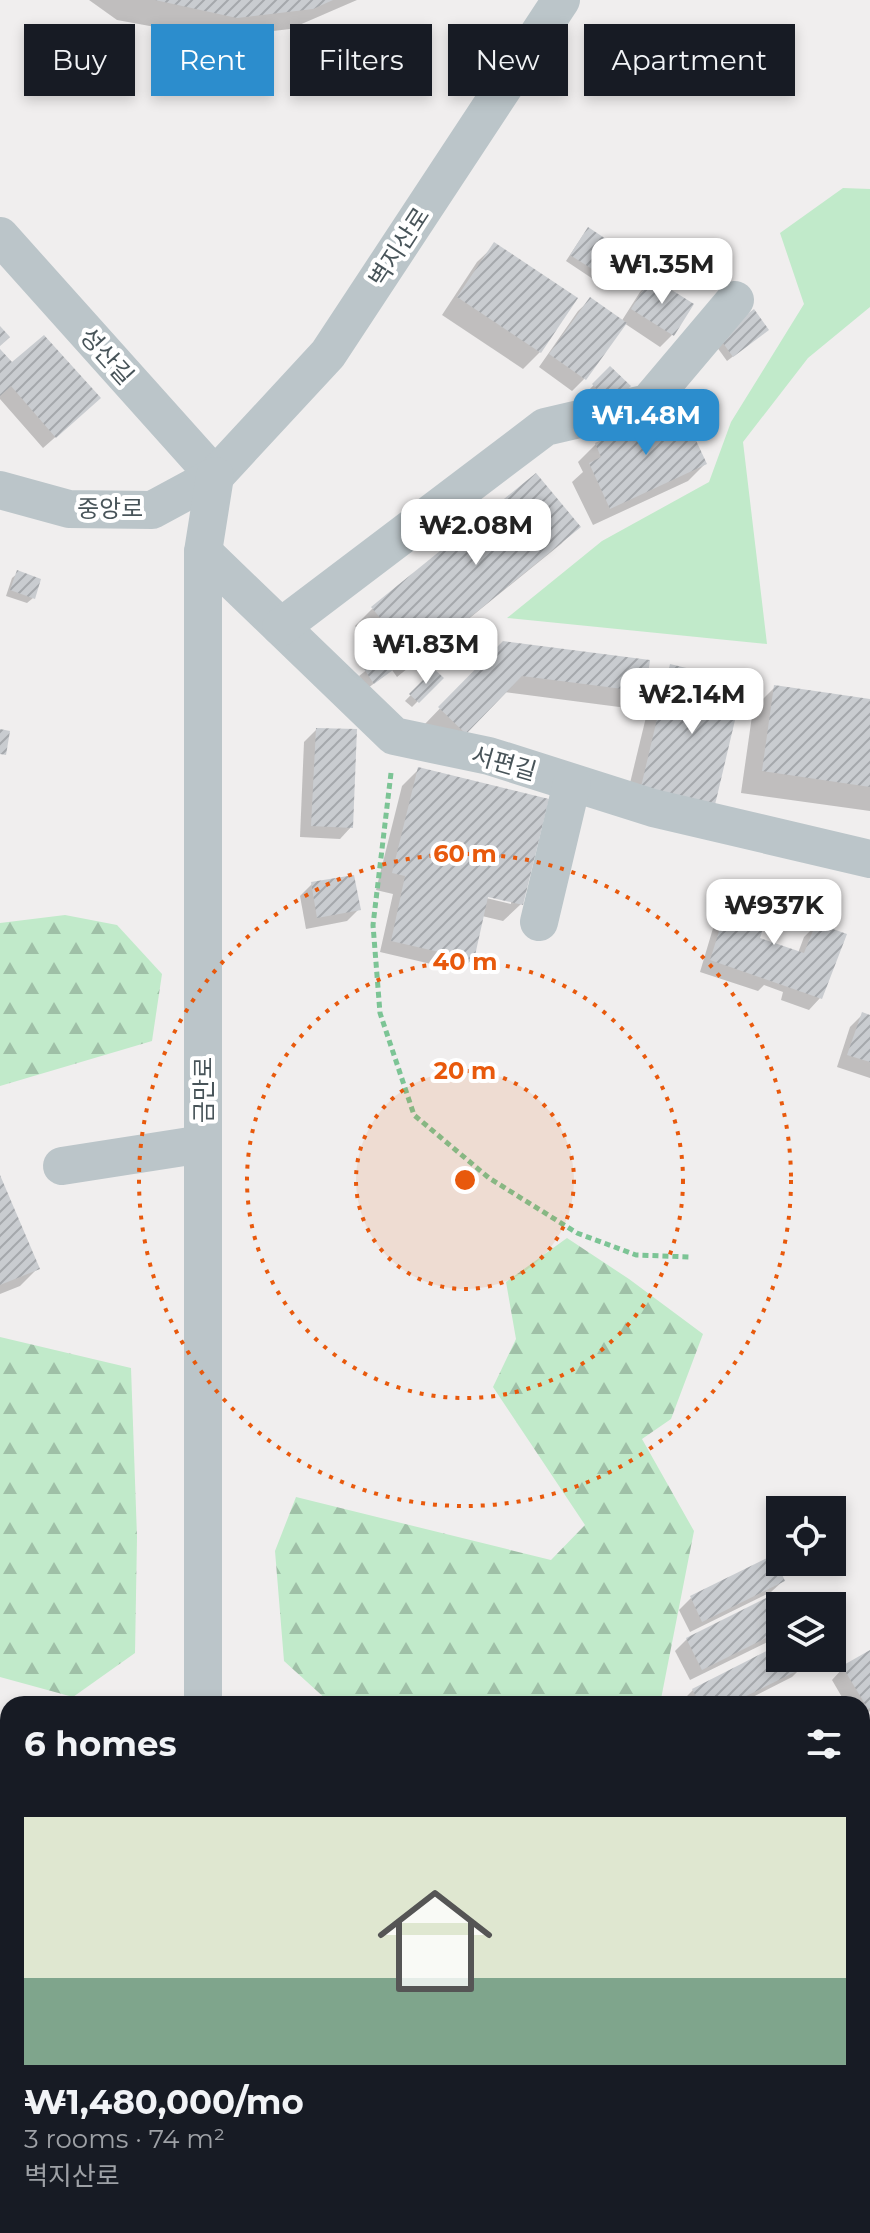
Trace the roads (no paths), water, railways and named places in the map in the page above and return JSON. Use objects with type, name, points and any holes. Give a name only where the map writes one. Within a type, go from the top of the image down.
[{"type":"street","name":"벽지산로","points":[[215,476],[328,354],[561,0]]},
{"type":"street","name":"성산길","points":[[0,236],[215,476]]},
{"type":"street","points":[[203,552],[281,627],[545,427],[648,403],[735,300]]},
{"type":"street","name":"중앙로","points":[[0,490],[69,509],[152,510],[215,476]]},
{"type":"street","name":"금만로","points":[[203,1696],[203,552],[215,476]]},
{"type":"street","name":"서편길","points":[[281,627],[394,736],[489,756],[653,808],[870,859]]},
{"type":"street","points":[[539,922],[572,783]]},
{"type":"street","points":[[62,1166],[203,1144]]}]
